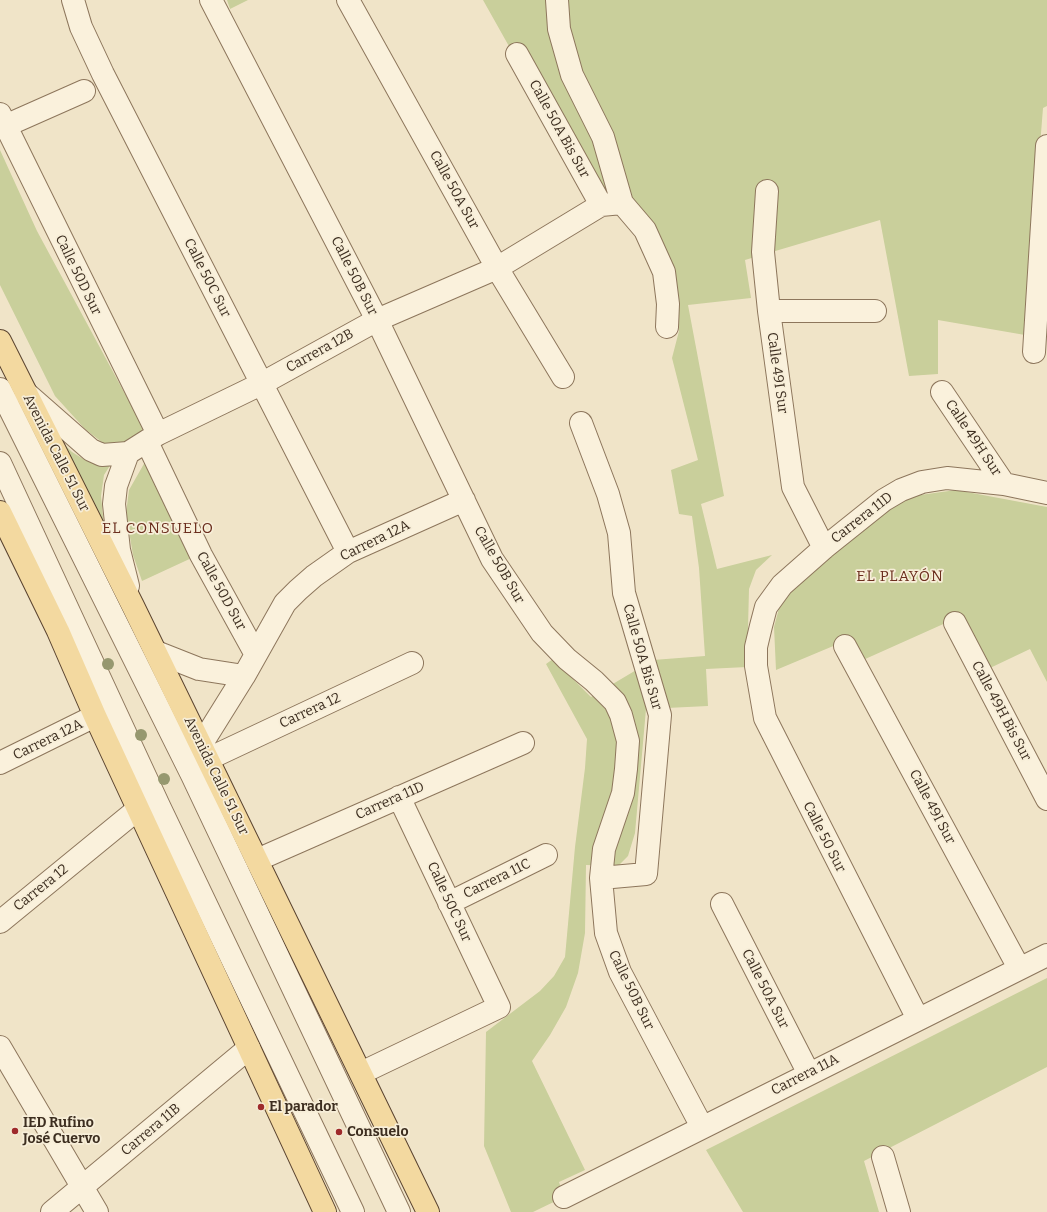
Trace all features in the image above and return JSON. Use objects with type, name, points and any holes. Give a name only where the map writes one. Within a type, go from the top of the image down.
[{"type":"main road","name":"Avenida Calle 51 Sur","points":[[0,341],[156,652],[428,1212]]},
{"type":"main road","points":[[2,520],[58,631],[95,716],[325,1212]]},
{"type":"street","name":"Calle 50C Sur","points":[[72,0],[81,27],[103,74],[348,552]]},
{"type":"street","name":"Calle 50B Sur","points":[[211,0],[377,320],[492,559],[542,633],[567,659],[599,686],[615,702],[622,715],[628,741],[623,793],[604,849],[601,878],[606,933],[620,972],[702,1127]]},
{"type":"street","name":"Calle 50A Sur","points":[[348,0],[497,268],[563,377]]},
{"type":"street","points":[[557,0],[559,29],[572,75],[603,137],[612,204],[644,230],[664,272],[668,304],[667,327]]},
{"type":"street","name":"Calle 50A Bis Sur","points":[[517,54],[612,204]]},
{"type":"street","points":[[2,120],[84,91]]},
{"type":"street","name":"Calle 50D Sur","points":[[2,120],[153,438],[201,555],[255,653]]},
{"type":"street","points":[[1034,352],[1042,302],[1047,146]]},
{"type":"street","name":"Calle 49I Sur","points":[[767,191],[763,252],[769,311],[793,486],[824,548]]},
{"type":"street","name":"Carrera 12B","points":[[26,393],[91,450],[102,455],[116,456],[128,453],[153,438],[261,384],[377,320],[497,268],[612,204]]},
{"type":"street","points":[[769,311],[875,311]]},
{"type":"street","points":[[0,389],[192,775],[399,1212]]},
{"type":"street","name":"Calle 49H Sur","points":[[942,392],[1004,484]]},
{"type":"street","name":"Calle 50A Bis Sur","points":[[581,423],[608,494],[619,533],[624,593],[660,715],[646,874],[601,878]]},
{"type":"street","points":[[128,453],[116,486],[114,504],[119,550],[133,606]]},
{"type":"street","points":[[0,462],[153,791],[353,1212]]},
{"type":"street","name":"Carrera 11D","points":[[756,647],[766,608],[782,585],[824,548],[884,500],[901,490],[922,482],[947,478],[1004,484],[1047,493]]},
{"type":"street","name":"Carrera 12A","points":[[204,752],[255,653],[285,603],[314,576],[348,552],[464,500]]},
{"type":"street","name":"Calle 49H Bis Sur","points":[[955,623],[1047,799]]},
{"type":"street","name":"Calle 49I Sur","points":[[845,646],[1019,968]]},
{"type":"street","name":"Calle 50 Sur","points":[[756,647],[758,688],[768,725],[918,1019]]},
{"type":"street","points":[[156,652],[199,669],[244,676]]},
{"type":"street","name":"Carrera 12","points":[[204,752],[412,663]]},
{"type":"street","name":"Carrera 12A","points":[[0,763],[95,716]]},
{"type":"street","name":"Carrera 11D","points":[[257,860],[523,743]]},
{"type":"street","name":"Calle 50C Sur","points":[[361,1073],[499,1007],[399,797]]},
{"type":"street","name":"Carrera 12","points":[[0,922],[138,809]]},
{"type":"street","name":"Carrera 11C","points":[[449,903],[546,855]]},
{"type":"street","name":"Calle 50A Sur","points":[[722,904],[809,1074]]},
{"type":"street","name":"Carrera 11A","points":[[564,1196],[1047,954]]},
{"type":"street","points":[[0,1047],[81,1188],[97,1212]]},
{"type":"street","name":"Carrera 11B","points":[[52,1212],[249,1048]]},
{"type":"street","points":[[883,1157],[899,1212]]},
{"type":"green space","points":[[227,0],[248,0],[230,9]]},
{"type":"green space","points":[[483,0],[1047,0],[1047,106],[1043,108],[1025,335],[938,320],[938,374],[909,376],[880,220],[745,260],[751,298],[688,305],[724,496],[701,504],[717,569],[772,555],[756,570],[749,589],[747,667],[706,669],[708,706],[646,709],[635,833],[628,856],[618,866],[586,865],[585,933],[578,973],[566,1007],[550,1035],[532,1061],[585,1170],[559,1182],[564,1197],[533,1212],[511,1212],[484,1146],[486,1032],[540,991],[554,976],[565,957],[587,739],[546,664],[553,659],[591,697],[653,660],[705,656],[699,568],[692,516],[679,514],[671,470],[698,460],[672,358],[679,331],[678,303],[625,185],[592,194]]},
{"type":"green space","points":[[0,150],[37,231],[145,431],[116,446],[103,443],[85,429],[55,396],[0,285]]},
{"type":"green space","points":[[59,439],[72,452],[85,460],[98,465],[111,464],[104,475],[101,496],[104,526]]},
{"type":"green space","points":[[145,462],[196,556],[142,581],[133,555],[126,513],[129,490]]},
{"type":"green space","points":[[956,490],[1047,507],[1047,682],[1030,649],[990,668],[959,617],[863,660],[850,639],[776,670],[774,627],[782,597],[837,552],[878,513],[913,496]]},
{"type":"green space","points":[[1047,978],[1047,1067],[864,1161],[879,1212],[743,1212],[706,1150]]},
{"type":"place","name":"El parador","points":[[261,1107]]},
{"type":"place","name":"IED Rufino José Cuervo","points":[[15,1131]]},
{"type":"place","name":"Consuelo","points":[[339,1132]]},
{"type":"district","name":"EL CONSUELO","points":[[158,529]]},
{"type":"district","name":"EL PLAYÓN","points":[[900,577]]}]
